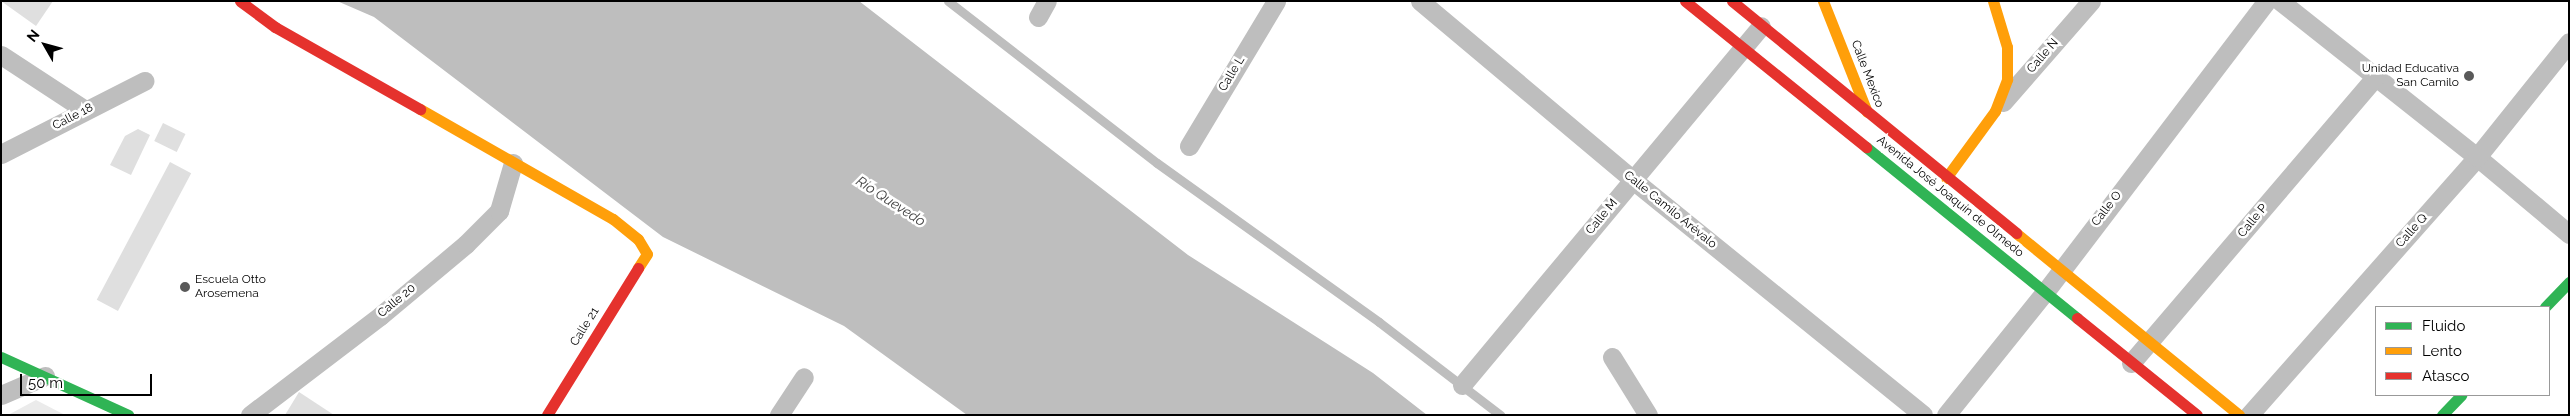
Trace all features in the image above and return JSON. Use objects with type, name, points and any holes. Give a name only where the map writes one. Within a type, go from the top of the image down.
[{"type":"main road","points":[[240,1],[276,26],[512,163]]},
{"type":"main road","name":"Avenida José Joaquín de Olmedo","points":[[1685,1],[1881,158],[2131,364],[2197,415]]},
{"type":"main road","name":"Avenida José Joaquín de Olmedo","points":[[1732,1],[1869,116],[2239,415]]},
{"type":"main road","name":"Calle Mexico","points":[[1823,1],[1869,116],[1881,158]]},
{"type":"main road","points":[[1946,178],[1995,111],[2007,79],[2008,61],[1994,1]]},
{"type":"main road","name":"Calle 21","points":[[512,163],[614,218],[638,239],[646,254],[547,415]]},
{"type":"main road","points":[[2546,306],[2569,282]]},
{"type":"main road","points":[[1,357],[128,415]]},
{"type":"main road","points":[[2442,415],[2460,396]]},
{"type":"street","name":"Calle L","points":[[1189,146],[1276,1]]},
{"type":"street","name":"Calle Camilo Arévalo","points":[[1420,1],[1633,180],[1923,415]]},
{"type":"street","name":"Calle N","points":[[1995,111],[2091,1]]},
{"type":"street","name":"Calle O","points":[[1946,415],[2044,292],[2267,1]]},
{"type":"street","points":[[2280,1],[2374,78],[2477,156],[2569,234]]},
{"type":"street","name":"Calle M","points":[[1462,386],[1761,26]]},
{"type":"street","name":"Calle Q","points":[[2249,415],[2477,156],[2569,42]]},
{"type":"street","points":[[1,55],[85,110]]},
{"type":"street","name":"Calle P","points":[[2131,364],[2374,78]]},
{"type":"street","name":"Calle 18","points":[[1,154],[144,81]]},
{"type":"street","name":"Calle 20","points":[[250,415],[380,316],[466,244],[499,211],[512,163]]},
{"type":"street","points":[[1612,357],[1648,415]]},
{"type":"street","points":[[1,395],[45,376]]},
{"type":"street","points":[[779,415],[804,377]]},
{"type":"lane","points":[[948,1],[1157,163],[1500,415]]},
{"type":"shaded area","points":[[36,400],[65,415],[8,415]]},
{"type":"water","name":"Río Quevedo","points":[[337,1],[859,1],[1188,255],[1373,373],[1427,415],[967,415],[844,326],[663,237],[374,17]]},
{"type":"building","points":[[1,1],[53,1],[36,26]]},
{"type":"building","points":[[163,123],[185,134],[177,152],[154,141]]},
{"type":"building","points":[[138,129],[150,135],[131,175],[110,165],[125,136]]},
{"type":"building","points":[[170,162],[191,173],[118,311],[97,300]]},
{"type":"building","points":[[299,392],[334,415],[285,415]]},
{"type":"traffic: fast","points":[[1866,147],[2077,318]]},
{"type":"traffic: fast","points":[[2546,306],[2569,282]]},
{"type":"traffic: fast","points":[[1,357],[128,415]]},
{"type":"traffic: fast","points":[[2442,415],[2460,396]]},
{"type":"traffic: slow","points":[[1823,1],[1867,112]]},
{"type":"traffic: slow","points":[[1946,178],[1995,111],[2007,79],[2007,47],[1993,1]]},
{"type":"traffic: slow","points":[[420,109],[613,219],[638,239],[647,254],[638,268]]},
{"type":"traffic: slow","points":[[2016,233],[2239,415]]},
{"type":"traffic: jam","points":[[240,1],[275,27],[420,109]]},
{"type":"traffic: jam","points":[[1685,1],[1866,147]]},
{"type":"traffic: jam","points":[[1732,1],[2016,233]]},
{"type":"traffic: jam","points":[[547,415],[638,268]]},
{"type":"traffic: jam","points":[[2077,318],[2197,415]]},
{"type":"place","name":"Unidad Educativa San Camilo","points":[[2469,76]]},
{"type":"place","name":"Escuela Otto Arosemena","points":[[185,287]]}]
